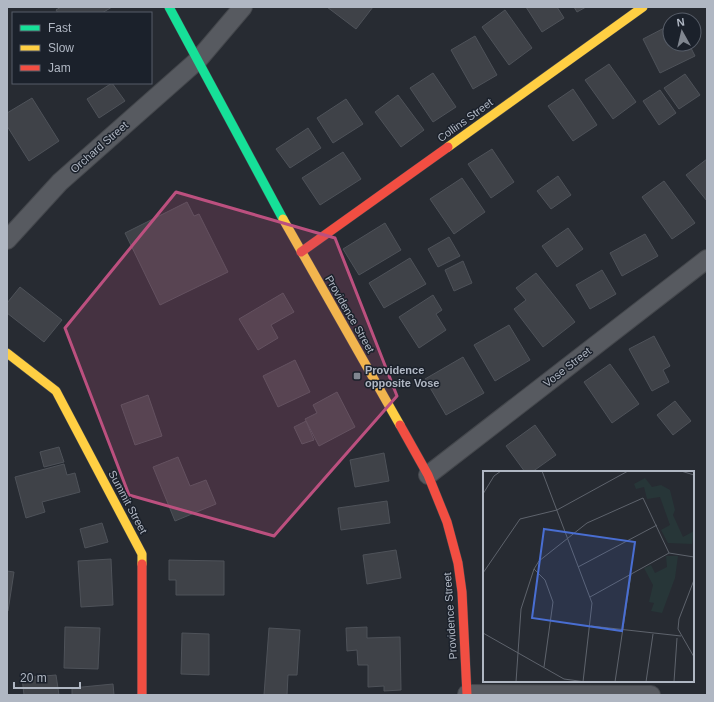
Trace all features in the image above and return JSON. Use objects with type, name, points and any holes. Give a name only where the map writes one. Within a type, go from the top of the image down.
[{"type":"street","name":"Providence Street","points":[[169,7],[301,252],[428,475],[447,522],[458,563],[462,592],[467,694]]},
{"type":"street","name":"Orchard Street","points":[[7,240],[60,182],[198,60],[243,7]]},
{"type":"street","name":"Collins Street","points":[[301,252],[643,7]]},
{"type":"street","name":"Vose Street","points":[[428,475],[707,259]]},
{"type":"street","name":"Summit Street","points":[[7,353],[56,391],[142,554],[142,695]]},
{"type":"street","points":[[467,694],[650,695]]},
{"type":"highlighted area","points":[[176,192],[335,238],[397,396],[274,536],[129,495],[65,328]]},
{"type":"building","points":[[61,7],[112,7],[104,12],[57,12],[56,10]]},
{"type":"building","points":[[327,7],[373,7],[356,29]]},
{"type":"building","points":[[526,7],[557,7],[564,18],[542,32]]},
{"type":"building","points":[[574,7],[586,7],[577,12]]},
{"type":"building","points":[[505,10],[532,48],[509,65],[482,27]]},
{"type":"building","points":[[662,29],[662,52],[693,52],[695,56],[660,73],[643,39]]},
{"type":"building","points":[[475,36],[497,75],[473,89],[451,50]]},
{"type":"building","points":[[609,64],[636,102],[613,119],[585,80]]},
{"type":"building","points":[[433,73],[456,107],[433,122],[410,88]]},
{"type":"building","points":[[685,74],[700,95],[679,109],[664,88]]},
{"type":"building","points":[[113,84],[125,101],[99,118],[87,99]]},
{"type":"building","points":[[573,89],[597,125],[573,141],[548,106]]},
{"type":"building","points":[[660,90],[676,113],[659,125],[643,101]]},
{"type":"building","points":[[398,95],[424,130],[401,147],[375,112]]},
{"type":"building","points":[[32,98],[59,141],[29,161],[7,126],[7,113]]},
{"type":"building","points":[[346,99],[363,124],[333,143],[317,118]]},
{"type":"building","points":[[308,128],[321,148],[290,168],[276,149]]},
{"type":"building","points":[[492,149],[514,182],[491,198],[468,164]]},
{"type":"building","points":[[343,152],[361,179],[320,205],[302,178]]},
{"type":"building","points":[[707,159],[707,201],[686,175]]},
{"type":"building","points":[[558,176],[571,195],[551,209],[537,191]]},
{"type":"building","points":[[462,178],[485,212],[454,234],[430,199]]},
{"type":"building","points":[[664,181],[695,223],[672,239],[642,197]]},
{"type":"building","points":[[187,202],[194,216],[199,214],[228,272],[160,305],[125,233]]},
{"type":"building","points":[[385,223],[401,250],[359,275],[343,249]]},
{"type":"building","points":[[568,228],[583,249],[557,267],[542,246]]},
{"type":"building","points":[[645,234],[658,256],[622,276],[610,253]]},
{"type":"building","points":[[449,237],[460,256],[438,267],[428,249]]},
{"type":"building","points":[[410,258],[426,284],[384,308],[369,283]]},
{"type":"building","points":[[463,261],[472,283],[454,291],[445,270]]},
{"type":"building","points":[[602,270],[616,294],[590,309],[576,285]]},
{"type":"building","points":[[536,273],[575,322],[543,347],[514,309],[526,300],[516,288]]},
{"type":"building","points":[[20,287],[62,320],[44,342],[7,313],[7,303]]},
{"type":"building","points":[[283,293],[294,312],[271,325],[278,338],[258,350],[239,319]]},
{"type":"building","points":[[433,295],[442,310],[436,314],[446,330],[419,348],[399,317]]},
{"type":"building","points":[[509,325],[530,360],[495,381],[474,345]]},
{"type":"building","points":[[654,336],[670,366],[663,370],[669,382],[652,391],[629,349]]},
{"type":"building","points":[[463,357],[484,393],[446,415],[425,379]]},
{"type":"building","points":[[295,360],[310,392],[278,407],[263,376]]},
{"type":"building","points":[[610,364],[639,404],[612,423],[584,382]]},
{"type":"building","points":[[337,392],[355,427],[319,446],[305,419],[317,413],[313,405]]},
{"type":"building","points":[[148,395],[162,436],[135,445],[121,405]]},
{"type":"building","points":[[675,401],[691,421],[673,435],[657,415]]},
{"type":"building","points":[[306,421],[314,440],[302,444],[294,427]]},
{"type":"building","points":[[535,425],[556,455],[533,471],[524,471],[506,446]]},
{"type":"building","points":[[59,447],[64,462],[44,467],[40,452]]},
{"type":"building","points":[[384,453],[389,481],[355,487],[350,460]]},
{"type":"building","points":[[178,457],[190,486],[206,480],[216,504],[175,521],[153,467]]},
{"type":"building","points":[[64,464],[67,475],[75,473],[80,492],[42,502],[45,512],[26,518],[15,477]]},
{"type":"building","points":[[387,501],[390,523],[341,530],[338,508]]},
{"type":"building","points":[[102,523],[108,542],[85,548],[80,529]]},
{"type":"building","points":[[396,550],[401,578],[367,584],[363,555]]},
{"type":"building","points":[[111,559],[113,605],[81,607],[78,561]]},
{"type":"building","points":[[169,560],[224,561],[224,595],[176,595],[176,580],[169,580]]},
{"type":"building","points":[[7,571],[14,572],[8,611],[7,611]]},
{"type":"building","points":[[65,627],[100,628],[98,669],[64,668]]},
{"type":"building","points":[[367,627],[367,638],[400,637],[401,690],[384,691],[384,686],[368,687],[368,665],[358,665],[357,650],[347,651],[346,628]]},
{"type":"building","points":[[269,628],[300,630],[297,675],[288,675],[287,695],[264,695]]},
{"type":"building","points":[[182,633],[209,634],[209,675],[181,674]]},
{"type":"building","points":[[56,675],[59,695],[24,695],[22,678]]},
{"type":"building","points":[[113,684],[114,695],[72,695],[72,688]]},
{"type":"traffic: fast","points":[[169,7],[283,219]]},
{"type":"traffic: slow","points":[[448,147],[643,7]]},
{"type":"traffic: slow","points":[[283,219],[400,425]]},
{"type":"traffic: slow","points":[[7,353],[56,391],[142,554],[142,564]]},
{"type":"traffic: jam","points":[[301,252],[448,147]]},
{"type":"traffic: jam","points":[[400,425],[428,475],[447,522],[458,563],[462,592],[467,695]]},
{"type":"traffic: jam","points":[[142,564],[142,695]]},
{"type":"place","name":"Providence opposite Vose","points":[[357,376]]}]
